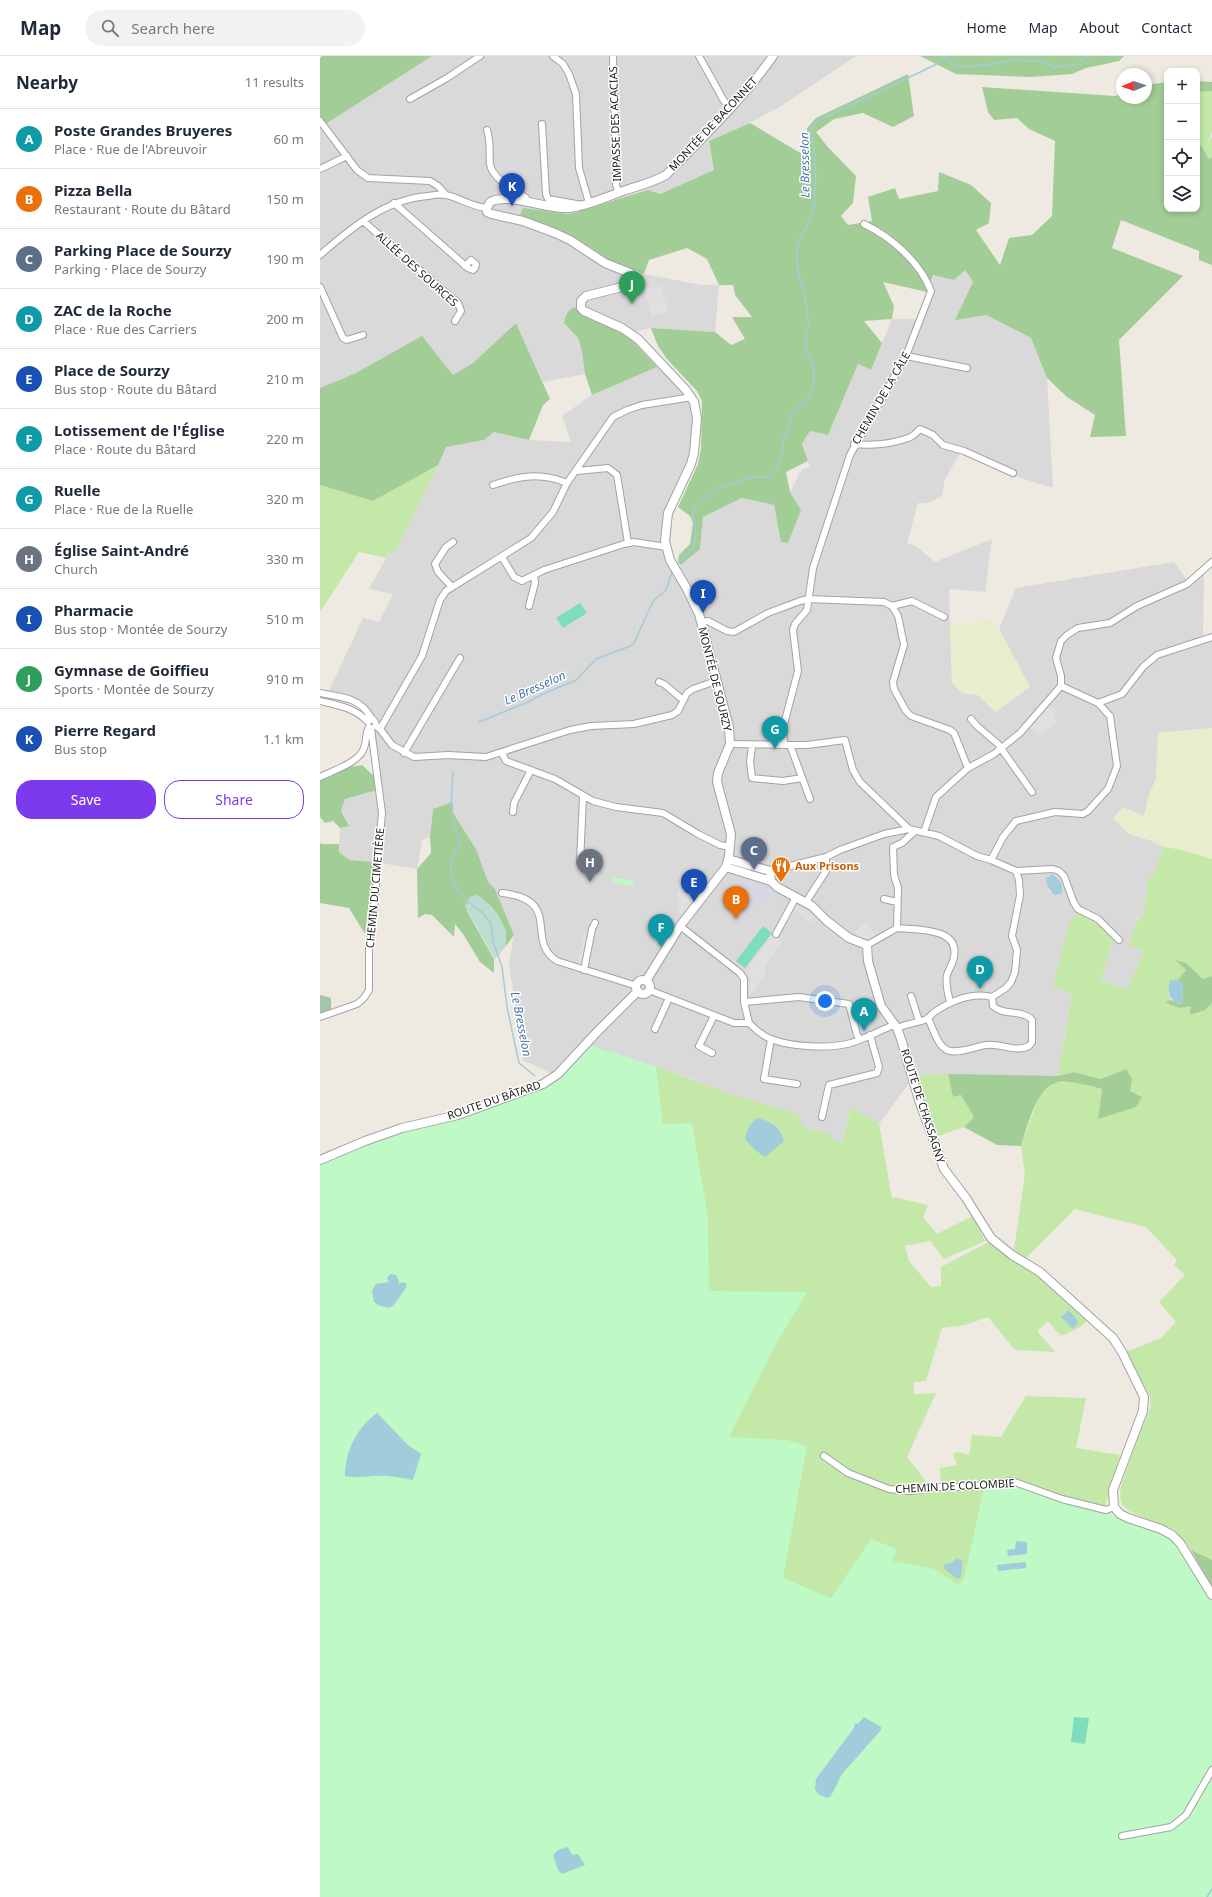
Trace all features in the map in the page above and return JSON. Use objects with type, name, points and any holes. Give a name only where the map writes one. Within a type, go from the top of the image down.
[{"type":"street","points":[[410,99],[447,78],[480,56]]},
{"type":"street","points":[[542,124],[546,194],[548,199],[554,201],[586,204],[579,168],[576,94],[574,85],[563,64],[554,57],[545,56]]},
{"type":"street","name":"IMPASSE DES ACACIAS","points":[[613,56],[616,185],[619,193]]},
{"type":"street","points":[[698,56],[724,101],[732,108]]},
{"type":"street","name":"MONTÉE DE BACONNET","points":[[487,208],[488,204],[493,200],[527,202],[560,208],[569,208],[586,204],[652,182],[666,175],[732,108],[773,56]]},
{"type":"street","points":[[320,121],[358,170],[368,178],[430,182],[438,186],[446,195],[474,207],[487,208],[487,212],[492,214],[513,218],[555,233],[570,240],[610,266],[630,273],[634,277],[630,285],[586,296],[581,301],[581,308],[584,311],[626,330],[638,340],[692,397]]},
{"type":"street","points":[[487,130],[490,137],[490,164],[492,172],[526,198],[527,202]]},
{"type":"street","points":[[320,169],[347,156]]},
{"type":"street","points":[[320,255],[363,221],[394,203],[408,198],[446,195]]},
{"type":"street","points":[[394,203],[465,266]]},
{"type":"street","name":"ALLÉE DES SOURCES","points":[[363,221],[458,303],[461,311],[455,321]]},
{"type":"street","name":"CHEMIN DE LA CÂLE","points":[[810,799],[787,745],[783,728],[798,671],[793,630],[795,624],[807,610],[813,568],[854,444],[887,391],[906,356],[931,291],[922,273],[899,248],[875,229],[864,224]]},
{"type":"street","points":[[320,287],[343,338],[347,340],[363,335]]},
{"type":"street","points":[[906,356],[967,368]]},
{"type":"street","points":[[320,777],[355,760],[361,755],[365,748],[366,731],[373,725],[422,656],[440,600],[446,591],[531,538],[553,512],[567,483],[609,422],[618,414],[642,405],[692,397]]},
{"type":"street","name":"MONTÉE DE SOURZY","points":[[692,397],[696,418],[694,453],[691,464],[668,513],[666,523],[666,547],[674,567],[687,589],[701,622],[729,727],[730,744],[718,773],[717,782],[718,792],[729,824],[730,847]]},
{"type":"street","points":[[854,444],[882,444],[910,438],[920,429],[933,435],[943,444],[964,451],[1013,473]]},
{"type":"street","points":[[576,471],[608,468],[617,475],[628,543]]},
{"type":"street","points":[[493,485],[511,479],[539,476],[555,478],[567,483]]},
{"type":"street","points":[[452,587],[438,572],[435,564],[446,547],[454,542]]},
{"type":"street","points":[[502,557],[517,580],[522,581],[544,570],[628,543],[666,547]]},
{"type":"street","points":[[924,832],[936,797],[956,777],[968,768],[1002,749],[1033,720],[1061,686],[1061,676],[1056,658],[1061,641],[1066,635],[1078,628],[1110,623],[1137,606],[1187,584],[1212,562]]},
{"type":"street","points":[[529,606],[535,583],[534,576]]},
{"type":"street","points":[[701,622],[708,621],[734,632],[768,613],[808,599],[884,602],[892,606],[898,616],[904,644],[894,682],[894,689],[906,711],[911,716],[950,730],[954,733],[968,768]]},
{"type":"street","points":[[892,606],[912,601],[944,618]]},
{"type":"street","points":[[1098,703],[1122,694],[1143,667],[1157,655],[1212,637]]},
{"type":"street","points":[[404,753],[460,658]]},
{"type":"street","points":[[320,701],[350,708],[361,714],[392,745],[404,753],[419,758],[448,755],[486,757],[570,730],[591,726],[634,724],[672,715],[678,711],[683,700],[693,689],[716,680]]},
{"type":"street","points":[[659,682],[664,684],[683,700]]},
{"type":"street","points":[[991,860],[1003,837],[1016,821],[1055,812],[1083,814],[1088,811],[1108,789],[1118,762],[1110,716],[1098,703],[1061,686]]},
{"type":"street","points":[[320,693],[352,699],[359,702],[365,707],[373,725]]},
{"type":"street","points":[[971,720],[1002,749],[1032,792]]},
{"type":"street","name":"CHEMIN DU CIMETIÈRE","points":[[320,1017],[357,1004],[364,998],[369,990],[369,945],[374,909],[382,813],[373,725]]},
{"type":"street","points":[[730,744],[752,746],[787,745],[845,740],[853,770],[860,782],[912,830]]},
{"type":"street","points":[[752,746],[750,762],[752,778],[783,781],[802,778]]},
{"type":"street","points":[[502,753],[506,761],[555,779],[593,801],[663,813],[698,834],[730,847],[727,863],[680,926],[646,981]]},
{"type":"street","points":[[514,812],[514,803],[531,770]]},
{"type":"street","points":[[583,796],[580,863],[583,866],[595,867]]},
{"type":"street","points":[[897,928],[898,888],[894,875],[893,846],[902,843],[912,830]]},
{"type":"street","points":[[727,863],[774,870],[826,858],[840,850],[884,834],[912,830],[924,832],[940,836],[977,856],[991,860],[1016,871],[1053,869],[1059,871],[1064,876],[1074,903],[1078,909],[1098,919],[1119,940]]},
{"type":"street","points":[[806,902],[826,872],[826,858]]},
{"type":"street","points":[[727,863],[774,884],[806,902],[849,938],[867,945],[897,928],[940,933],[945,935],[955,948],[954,958],[947,980],[950,1002]]},
{"type":"street","points":[[774,870],[774,884]]},
{"type":"street","points":[[680,926],[740,973],[744,979],[744,1002],[749,1022],[759,1032],[771,1039],[811,1046],[839,1045],[928,1018],[950,1002],[969,996],[983,995],[992,997],[1006,988],[1011,982],[1015,972],[1016,950],[1012,936],[1020,895],[1019,880],[1016,871]]},
{"type":"street","points":[[502,893],[517,894],[527,899],[536,907],[542,920],[543,944],[548,956],[557,961],[637,989],[644,994],[649,990]]},
{"type":"street","points":[[776,934],[796,897]]},
{"type":"street","points":[[884,899],[897,902]]},
{"type":"street","points":[[584,970],[592,929],[595,923]]},
{"type":"street","name":"ROUTE DE CHASSAGNY","points":[[867,945],[868,961],[881,1006],[895,1027],[944,1169],[966,1198],[982,1226],[991,1238],[1012,1255],[1040,1272],[1113,1338],[1122,1352],[1144,1397],[1143,1411],[1113,1490],[1114,1507]]},
{"type":"street","points":[[637,989],[639,982],[646,981]]},
{"type":"street","points":[[646,981],[649,984],[649,990]]},
{"type":"street","name":"ROUTE DU BÂTARD","points":[[320,1160],[395,1130],[458,1115],[543,1084],[558,1074],[637,989]]},
{"type":"street","points":[[649,990],[734,1023],[749,1022]]},
{"type":"street","points":[[911,996],[919,1021]]},
{"type":"street","points":[[744,1002],[799,997],[849,1004],[857,1034],[860,1039]]},
{"type":"street","points":[[928,1018],[939,1041],[948,1050],[954,1051],[996,1044],[1018,1049],[1029,1046],[1032,1042],[1032,1020],[1028,1016],[1022,1014],[996,1010],[993,1006],[992,997]]},
{"type":"street","points":[[655,1029],[669,998]]},
{"type":"street","points":[[712,1053],[699,1046],[714,1016]]},
{"type":"street","points":[[822,1117],[829,1085],[877,1072],[879,1067],[870,1035]]},
{"type":"street","points":[[771,1039],[764,1079],[797,1084]]},
{"type":"street","name":"CHEMIN DE COLOMBIE","points":[[824,1456],[848,1473],[889,1489],[910,1490],[938,1487],[968,1487],[1012,1481],[1062,1499],[1106,1510],[1114,1507]]},
{"type":"street","points":[[1114,1507],[1120,1514],[1128,1518],[1161,1529],[1172,1535],[1180,1543],[1212,1595]]},
{"type":"street","points":[[1122,1836],[1171,1827],[1186,1815],[1212,1770]]},
{"type":"shaded area","points":[[432,56],[856,56],[781,106],[750,123],[709,141],[714,170],[660,194],[648,190],[569,214],[523,208],[520,215],[571,235],[611,261],[644,274],[702,285],[719,285],[715,332],[651,328],[626,334],[583,315],[575,307],[564,323],[578,338],[582,352],[585,374],[543,382],[516,323],[473,363],[453,375],[356,373],[320,388],[320,117],[327,122]]},
{"type":"shaded area","points":[[965,270],[973,282],[986,315],[1031,338],[1047,378],[1053,488],[1011,475],[960,453],[945,479],[942,496],[928,503],[918,503],[907,543],[917,547],[935,562],[992,539],[985,592],[949,589],[952,683],[962,693],[978,695],[996,712],[1030,687],[999,629],[1016,588],[1174,562],[1187,580],[1200,570],[1204,574],[1203,638],[1211,635],[1212,642],[1212,728],[1158,733],[1156,779],[1150,792],[1144,816],[1127,833],[1152,841],[1163,847],[1153,877],[1149,877],[1143,917],[1138,917],[1135,926],[1144,951],[1127,990],[1101,980],[1113,939],[1053,986],[1072,993],[1058,1076],[915,1075],[879,1124],[851,1107],[843,1142],[831,1140],[832,1134],[804,1128],[692,1079],[588,1045],[558,1077],[523,1060],[509,963],[514,935],[495,889],[488,882],[476,849],[453,813],[433,809],[430,837],[422,840],[417,869],[374,862],[350,860],[339,852],[340,828],[349,826],[341,811],[345,799],[376,790],[368,733],[365,722],[366,716],[362,708],[350,701],[326,697],[363,618],[379,622],[393,594],[369,589],[389,552],[394,554],[445,447],[484,440],[494,432],[529,440],[571,442],[562,416],[592,395],[657,367],[684,392],[692,403],[693,418],[690,456],[685,472],[668,502],[676,507],[672,520],[670,549],[674,561],[679,567],[700,549],[703,517],[742,498],[774,505],[781,541],[801,510],[790,492],[802,469],[810,467],[802,444],[810,431],[828,435],[858,364],[871,370],[892,319],[917,319],[933,275],[954,280]]},
{"type":"shaded area","points":[[661,285],[668,313],[651,316],[645,289]]},
{"type":"shaded area","points":[[1050,705],[1057,712],[1053,717],[1057,721],[1040,737],[1030,727]]},
{"type":"shaded area","points":[[733,845],[750,845],[747,865],[732,860]]},
{"type":"shaded area","points":[[738,870],[777,887],[767,901],[760,896],[756,902],[752,902],[750,909],[743,917],[725,902],[737,885],[732,881]]},
{"type":"shaded area","points":[[681,883],[697,883],[704,888],[682,914],[678,911],[678,886]]},
{"type":"shaded area","points":[[793,902],[814,917],[811,923],[795,910],[778,937],[782,943],[765,965],[766,972],[751,994],[749,986],[751,982],[747,968],[773,934],[776,933]]},
{"type":"shaded area","points":[[590,922],[596,924],[588,969],[578,966],[584,934],[587,935]]},
{"type":"shaded area","points":[[867,922],[876,938],[871,940],[859,938],[854,932]]},
{"type":"green space","points":[[322,56],[432,56],[327,123],[320,117],[320,58]]},
{"type":"green space","points":[[920,56],[1124,56],[1119,61],[1086,68],[1072,74],[1031,77],[956,74]]},
{"type":"green space","points":[[908,74],[914,116],[893,127],[863,113],[834,119],[816,132],[827,146],[856,176],[853,203],[841,216],[848,225],[872,221],[868,197],[895,188],[899,199],[938,191],[939,172],[971,185],[991,203],[989,223],[976,230],[1000,265],[1009,238],[1032,235],[1052,216],[1055,141],[1029,129],[1017,118],[994,120],[988,112],[982,87],[1116,96],[1116,104],[1152,104],[1152,84],[1164,82],[1164,212],[1200,212],[1200,144],[1209,159],[1212,157],[1212,265],[1199,260],[1199,251],[1121,220],[1112,248],[1183,276],[1119,340],[1126,436],[1090,437],[1095,415],[1067,397],[1047,378],[1031,338],[986,315],[955,320],[973,282],[965,270],[954,280],[933,275],[927,292],[883,282],[894,306],[892,319],[864,321],[882,343],[871,370],[858,364],[828,435],[810,431],[802,444],[808,461],[786,472],[790,492],[801,510],[788,543],[781,542],[774,505],[742,498],[703,517],[700,549],[681,565],[678,563],[679,555],[690,544],[693,523],[690,516],[678,507],[698,464],[701,449],[702,401],[697,391],[667,359],[658,346],[651,328],[715,332],[731,345],[745,339],[732,317],[752,317],[735,295],[733,285],[719,285],[707,259],[687,248],[649,260],[644,274],[611,261],[571,235],[520,215],[523,208],[569,214],[648,190],[660,194],[714,170],[709,141],[750,123],[807,157],[807,128],[816,118]]},
{"type":"green space","points":[[1200,81],[1212,82],[1212,91],[1200,92]]},
{"type":"green space","points":[[1212,91],[1212,132],[1208,142],[1212,137],[1212,157],[1209,159],[1200,144],[1200,92]]},
{"type":"green space","points":[[575,307],[583,315],[626,334],[657,367],[592,395],[585,374],[582,352],[578,338],[564,323],[567,313]]},
{"type":"green space","points":[[516,323],[550,399],[543,405],[529,440],[494,432],[484,440],[446,447],[438,465],[373,501],[320,485],[320,388],[356,373],[422,336],[453,375],[473,363]]},
{"type":"green space","points":[[438,465],[394,554],[389,552],[386,558],[359,552],[320,612],[320,485],[373,501]]},
{"type":"green space","points":[[580,603],[587,613],[563,628],[556,618]]},
{"type":"green space","points":[[994,620],[1030,687],[996,712],[978,695],[962,693],[952,683],[950,624]]},
{"type":"green space","points":[[1212,728],[1212,859],[1177,849],[1163,847],[1152,841],[1127,833],[1113,818],[1123,807],[1144,816],[1150,792],[1156,779],[1158,733]]},
{"type":"green space","points":[[362,765],[375,777],[377,790],[345,799],[341,811],[349,826],[340,828],[333,821],[325,823],[320,817],[320,780],[350,767]]},
{"type":"green space","points":[[453,802],[453,813],[476,849],[488,882],[495,889],[514,935],[506,946],[504,930],[499,917],[490,906],[477,895],[467,911],[494,959],[494,973],[480,962],[455,924],[454,937],[432,915],[425,914],[418,918],[417,869],[431,853],[430,837],[433,809]]},
{"type":"green space","points":[[320,842],[321,844],[339,844],[339,852],[350,860],[374,862],[365,934],[349,908],[320,903]]},
{"type":"green space","points":[[1163,847],[1177,849],[1212,859],[1212,976],[1203,979],[1186,963],[1176,961],[1186,970],[1178,980],[1175,980],[1168,993],[1171,1000],[1165,1002],[1191,1006],[1191,1015],[1205,1010],[1212,1003],[1212,1560],[1191,1550],[1174,1529],[1129,1511],[1122,1505],[1120,1496],[1121,1486],[1151,1406],[1150,1396],[1126,1352],[1161,1338],[1176,1322],[1159,1302],[1185,1275],[1174,1265],[1177,1260],[1146,1227],[1075,1209],[1026,1258],[1014,1250],[1025,1174],[1021,1146],[1039,1096],[1053,1083],[1076,1082],[1102,1089],[1098,1119],[1142,1097],[1130,1091],[1126,1069],[1101,1079],[1074,1072],[1058,1076],[1072,994],[1053,986],[1069,925],[1078,913],[1096,923],[1113,939],[1101,980],[1127,990],[1144,951],[1130,946],[1131,935],[1139,917],[1143,917],[1149,877],[1153,877]]},
{"type":"green space","points":[[613,877],[634,881],[633,886],[612,882]]},
{"type":"green space","points":[[477,895],[492,907],[506,930],[506,946],[495,959],[465,906],[470,897]]},
{"type":"green space","points":[[763,926],[772,933],[745,968],[736,961]]},
{"type":"green space","points":[[1175,960],[1186,963],[1203,979],[1212,976],[1212,1003],[1205,1010],[1190,1015],[1191,1006],[1179,1008],[1165,1002],[1171,1000],[1182,1004],[1183,985],[1178,980],[1186,970]]},
{"type":"green space","points":[[320,995],[331,998],[331,1011],[320,1016]]},
{"type":"green space","points":[[588,1045],[656,1066],[732,1095],[798,1114],[804,1128],[832,1134],[832,1140],[843,1142],[851,1107],[879,1124],[892,1199],[894,1197],[928,1205],[923,1217],[937,1234],[973,1216],[985,1241],[944,1259],[930,1241],[905,1246],[909,1261],[931,1287],[941,1286],[941,1267],[989,1242],[1037,1274],[1088,1320],[1079,1328],[1061,1336],[1048,1321],[1037,1331],[1055,1352],[1015,1350],[988,1317],[965,1325],[942,1328],[926,1381],[914,1382],[914,1394],[936,1393],[907,1457],[933,1490],[966,1490],[984,1487],[1082,1593],[320,1897],[320,1230],[437,1180]],"holes":[[[955,1558],[963,1561],[961,1576],[953,1576],[948,1571],[945,1564],[951,1563]]]},
{"type":"green space","points":[[588,1045],[656,1066],[663,1124],[692,1123],[708,1217],[709,1291],[808,1292],[776,1345],[729,1437],[787,1440],[807,1446],[783,1578],[831,1598],[871,1539],[897,1549],[893,1561],[935,1569],[958,1585],[964,1579],[984,1487],[1016,1483],[1103,1511],[1160,1532],[1177,1543],[1212,1599],[1212,1897],[320,1897],[320,1163],[403,1130],[481,1111],[545,1086]]},
{"type":"green space","points":[[1126,1069],[1132,1079],[1130,1091],[1142,1097],[1136,1107],[1098,1119],[1102,1089],[1077,1083],[1058,1082],[1047,1088],[1041,1095],[1032,1111],[1021,1146],[997,1145],[964,1127],[974,1117],[961,1095],[953,1097],[948,1074],[1058,1076],[1074,1072],[1101,1079]]},
{"type":"green space","points":[[948,1074],[953,1097],[961,1095],[974,1117],[964,1127],[936,1137],[917,1081],[921,1075]]},
{"type":"green space","points":[[1026,1396],[1086,1398],[1076,1448],[1120,1455],[1105,1506],[1063,1497],[1013,1479],[967,1485],[949,1484],[941,1481],[940,1468],[957,1465],[953,1454],[958,1452],[969,1455],[972,1435],[1001,1437]]},
{"type":"green space","points":[[1191,1550],[1212,1560],[1212,1588]]},
{"type":"green space","points":[[1074,1717],[1089,1718],[1085,1744],[1071,1742]]},
{"type":"water","points":[[1051,874],[1060,882],[1062,888],[1061,894],[1054,895],[1047,885],[1046,877],[1050,877]]},
{"type":"water","points":[[1170,980],[1178,980],[1183,985],[1182,1004],[1175,1002],[1170,997]]},
{"type":"water","points":[[758,1118],[775,1126],[780,1132],[784,1141],[765,1157],[755,1150],[745,1139],[749,1127]]},
{"type":"water","points":[[390,1274],[396,1275],[399,1281],[398,1284],[403,1282],[407,1284],[406,1288],[393,1306],[388,1308],[374,1302],[372,1291],[376,1284],[389,1282],[387,1278]]},
{"type":"water","points":[[1069,1310],[1078,1321],[1077,1325],[1072,1328],[1061,1317]]},
{"type":"water","points":[[377,1413],[408,1445],[421,1454],[413,1480],[387,1476],[345,1476],[347,1458],[358,1433]]},
{"type":"water","points":[[1016,1541],[1027,1542],[1027,1554],[1008,1556],[1007,1550],[1015,1549]]},
{"type":"water","points":[[956,1558],[963,1561],[961,1576],[959,1579],[944,1568],[945,1564],[951,1563]]},
{"type":"water","points":[[1026,1562],[1026,1568],[998,1571],[997,1565]]},
{"type":"water","points":[[864,1717],[881,1727],[881,1730],[842,1774],[831,1796],[827,1798],[818,1794],[815,1789],[816,1779],[854,1728],[855,1723],[858,1724]]},
{"type":"water","points":[[568,1847],[572,1855],[578,1854],[585,1865],[562,1874],[558,1870],[553,1855],[558,1850]]},
{"type":"waterway","name":"Le Bresselon","points":[[677,565],[690,552],[693,545],[695,537],[695,523],[692,517],[694,507],[716,488],[751,477],[767,477],[771,475],[777,467],[783,448],[783,438],[789,428],[792,413],[808,399],[813,390],[814,365],[806,352],[806,332],[809,325],[806,303],[797,266],[797,244],[807,226],[814,208],[816,171],[811,128],[819,120],[935,65],[944,57],[959,66],[970,67],[1011,60],[1041,61],[1055,67],[1077,65],[1080,61],[1090,56]]},
{"type":"waterway","name":"Le Bresselon","points":[[479,722],[576,680],[596,659],[630,646],[634,643],[653,601],[666,590],[673,569]]},
{"type":"waterway","name":"Le Bresselon","points":[[453,772],[451,804],[453,823],[459,836],[460,843],[451,861],[451,875],[457,890],[467,901],[484,914],[491,924],[493,941],[502,967],[507,1007],[519,1063],[535,1076]]},
{"type":"waterway","points":[[1207,1897],[1212,1889]]},
{"type":"place","name":"Pierre Regard","points":[[512,206]]},
{"type":"place","name":"Gymnase de Goiffieu","points":[[632,304]]},
{"type":"place","name":"Pharmacie","points":[[703,613]]},
{"type":"place","name":"Ruelle","points":[[775,749]]},
{"type":"place","name":"Parking Place de Sourzy","points":[[754,870]]},
{"type":"place","name":"Église Saint-André","points":[[590,882]]},
{"type":"place","name":"Aux Prisons","points":[[781,883]]},
{"type":"place","name":"Place de Sourzy","points":[[694,902]]},
{"type":"place","name":"Pizza Bella","points":[[736,919]]},
{"type":"place","name":"Lotissement de l'Église","points":[[661,947]]},
{"type":"place","name":"ZAC de la Roche","points":[[980,989]]},
{"type":"place","name":"Poste Grandes Bruyeres","points":[[864,1031]]}]
